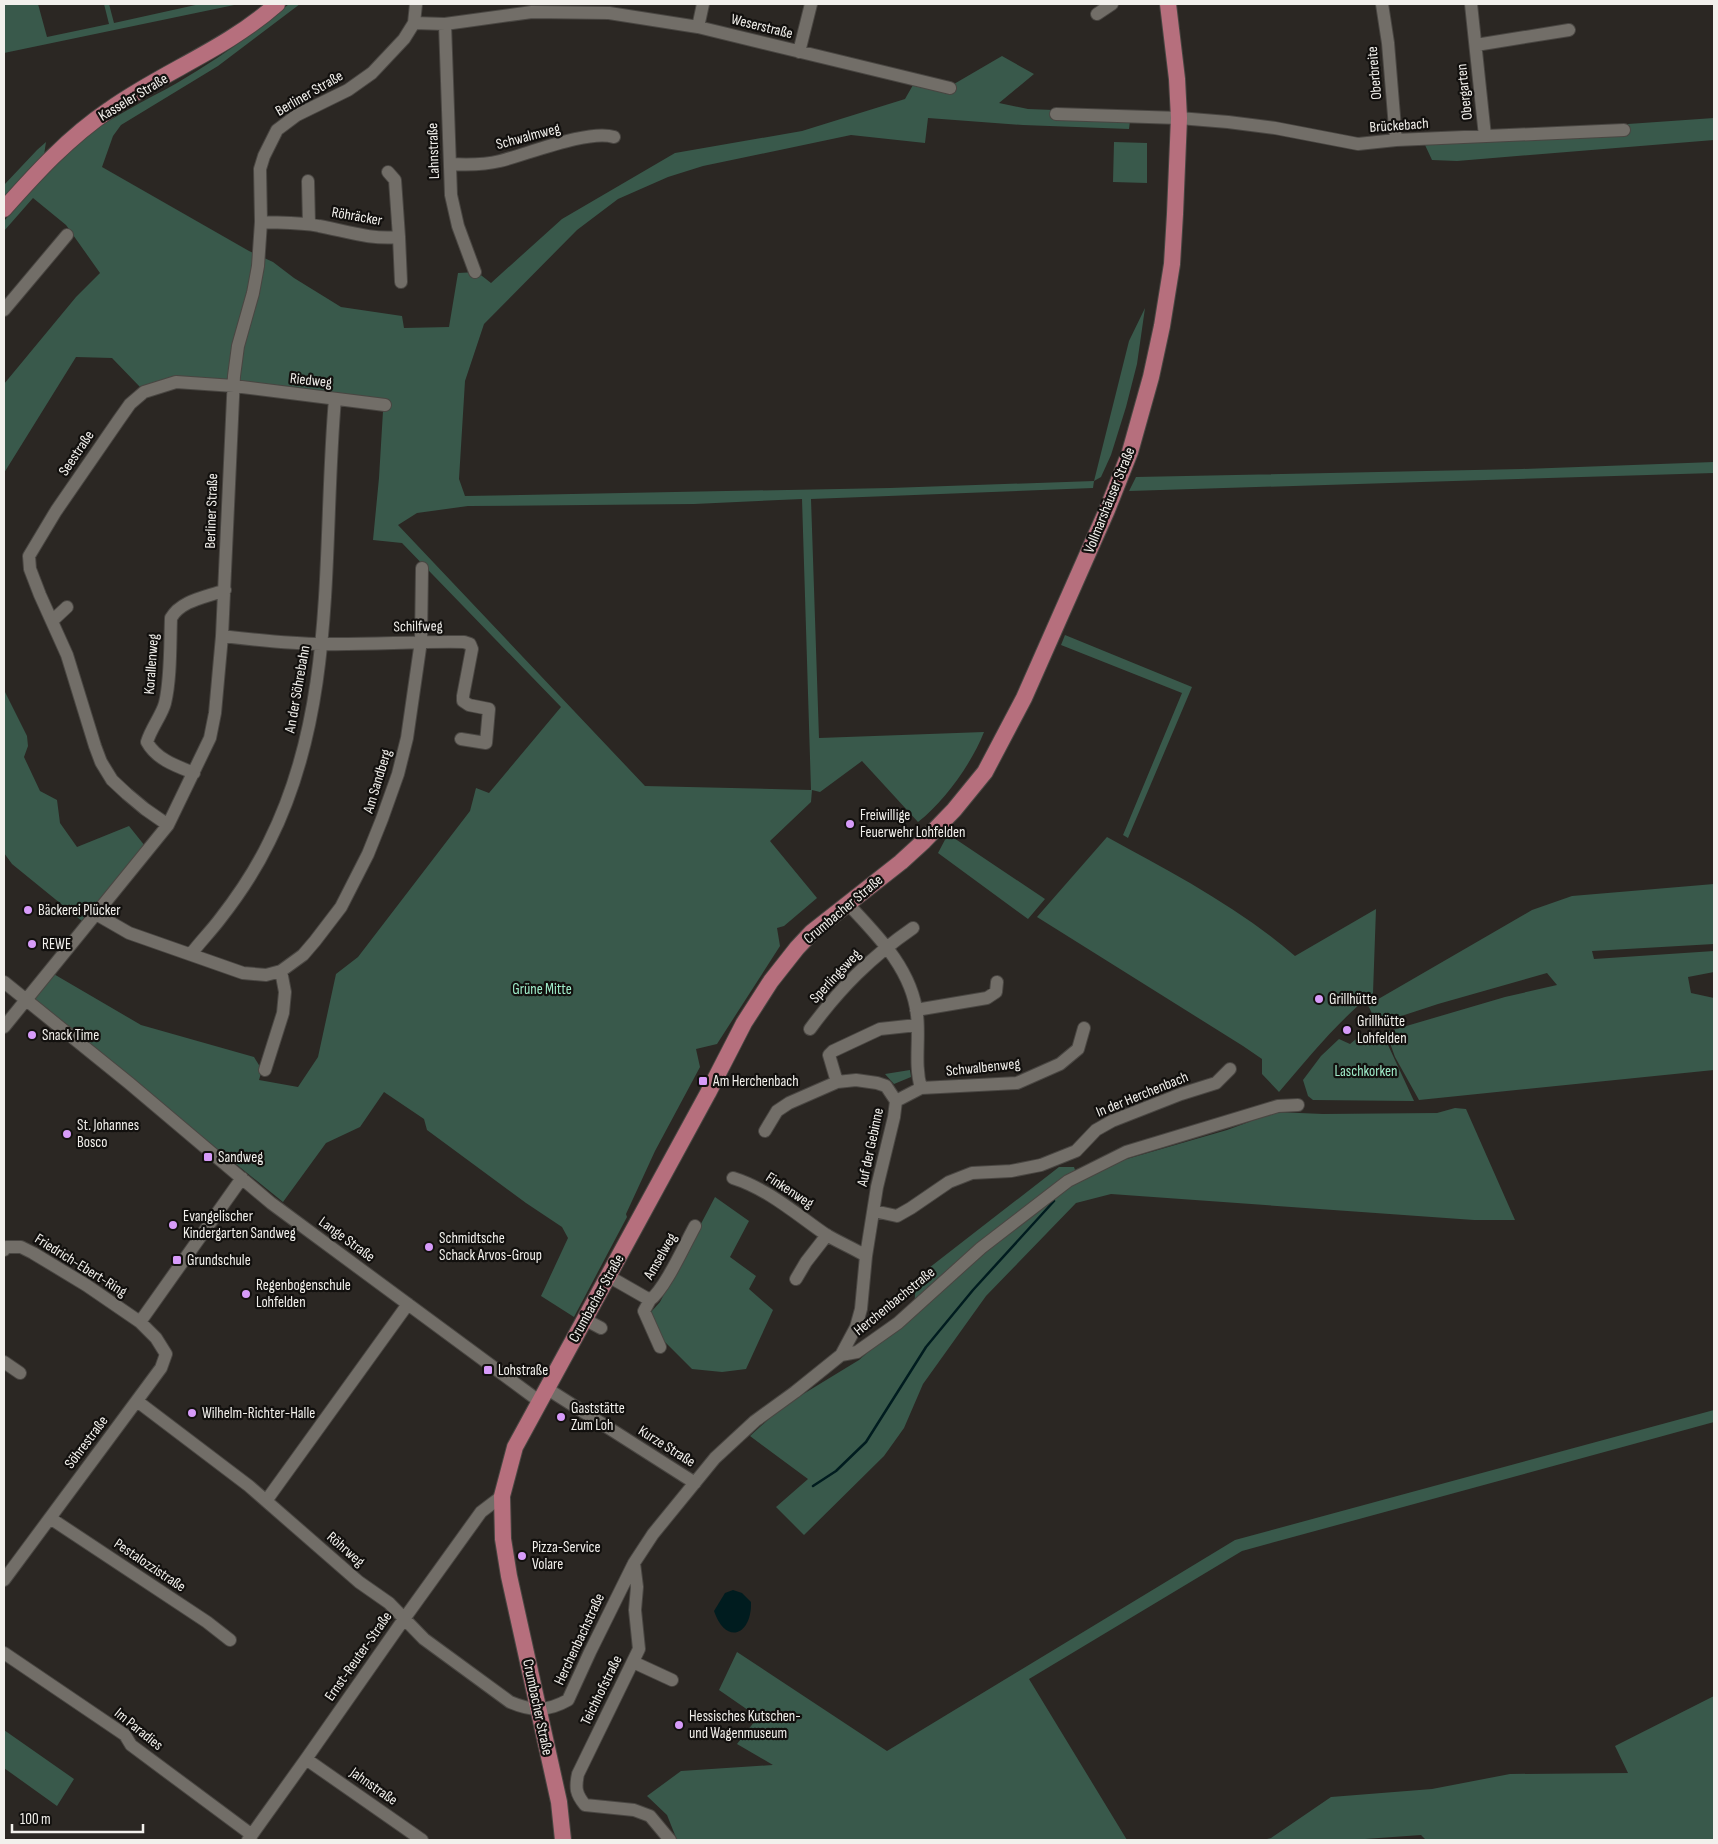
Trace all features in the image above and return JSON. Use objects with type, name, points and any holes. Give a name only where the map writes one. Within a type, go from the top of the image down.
[{"type":"main road","name":"Kasseler Straße","points":[[4,209],[68,140],[109,109],[223,44],[277,4]]},
{"type":"main road","name":"Vollmarshäuser Straße","points":[[924,842],[954,810],[985,772],[1024,698],[1107,510],[1130,452],[1151,377],[1172,264],[1179,118],[1177,80],[1168,4]]},
{"type":"main road","name":"Crumbacher Straße","points":[[564,1840],[559,1802],[508,1576],[503,1539],[502,1496],[515,1447],[757,1002],[771,981],[796,948],[812,932],[924,842]]},
{"type":"street","name":"Berliner Straße","points":[[4,1027],[168,825],[210,738],[215,713],[222,636],[234,386],[238,346],[253,293],[258,266],[261,222],[260,169],[264,156],[277,130],[297,115],[348,90],[372,73],[404,39],[414,23],[416,4]]},
{"type":"street","points":[[698,27],[703,4]]},
{"type":"street","points":[[799,52],[811,4]]},
{"type":"street","points":[[1097,14],[1112,4]]},
{"type":"street","name":"Oberbreite","points":[[1382,4],[1388,43],[1396,140]]},
{"type":"street","name":"Obergarten","points":[[1471,4],[1485,136]]},
{"type":"street","name":"Weserstraße","points":[[414,23],[445,24],[532,12],[609,8],[698,27],[950,88]]},
{"type":"street","name":"Lahnstraße","points":[[445,24],[451,195],[458,226],[475,272]]},
{"type":"street","name":"Obergarten","points":[[1476,45],[1569,30]]},
{"type":"street","points":[[1056,114],[1179,118]]},
{"type":"street","name":"Brückebach","points":[[1179,118],[1275,128],[1358,144],[1396,140],[1624,130]]},
{"type":"street","name":"Schwalmweg","points":[[450,164],[472,165],[499,161],[584,137],[605,134],[614,137]]},
{"type":"street","name":"Röhräcker","points":[[388,172],[395,180],[402,282]]},
{"type":"street","name":"Röhräcker","points":[[308,181],[309,224]]},
{"type":"street","name":"Röhräcker","points":[[261,222],[309,224],[384,238],[399,236]]},
{"type":"street","points":[[4,310],[67,235]]},
{"type":"street","name":"Seestraße","points":[[168,825],[144,809],[112,780],[101,762],[94,746],[67,655],[30,569],[28,556],[56,511],[130,404],[144,392],[176,382],[234,386]]},
{"type":"street","name":"Riedweg","points":[[234,386],[384,406]]},
{"type":"street","name":"An der Söhrebahn","points":[[191,954],[220,920],[269,843],[291,790],[303,747],[315,694],[322,644],[335,399]]},
{"type":"street","name":"Am Sandberg","points":[[96,914],[129,933],[243,974],[266,975],[281,971],[316,942],[341,907],[368,854],[386,808],[407,738],[421,641],[422,568]]},
{"type":"street","name":"Korallenweg","points":[[194,773],[169,762],[152,751],[147,742],[150,731],[164,705],[171,618],[174,612],[184,605],[225,590]]},
{"type":"street","points":[[52,621],[67,607]]},
{"type":"street","name":"Schilfweg","points":[[222,636],[280,643],[359,644],[421,641],[464,642],[470,644],[472,649],[463,701],[469,705],[489,709],[486,743],[461,739]]},
{"type":"street","points":[[847,903],[899,964],[911,990],[916,1010],[917,1075],[921,1088]]},
{"type":"street","name":"Sperlingsweg","points":[[810,1029],[831,1000],[863,967],[886,947],[913,928]]},
{"type":"street","points":[[264,1070],[283,1013],[285,992],[281,971]]},
{"type":"street","name":"Lange Straße","points":[[4,982],[129,1083],[286,1215],[408,1304],[542,1395]]},
{"type":"street","points":[[916,1010],[987,998],[996,992],[997,982]]},
{"type":"street","points":[[837,1082],[829,1055],[834,1051],[880,1029],[917,1025]]},
{"type":"street","name":"Schwalbenweg","points":[[921,1088],[1017,1083],[1060,1064],[1078,1049],[1084,1028]]},
{"type":"street","name":"In der Herchenbach","points":[[874,1211],[897,1216],[949,1182],[972,1173],[1011,1171],[1041,1165],[1076,1152],[1096,1130],[1112,1121],[1216,1083],[1230,1069]]},
{"type":"street","points":[[765,1130],[777,1111],[789,1103],[837,1082],[856,1080],[886,1086],[896,1101]]},
{"type":"street","name":"Auf der Gebinne","points":[[866,1256],[877,1187],[896,1101],[921,1088]]},
{"type":"street","name":"Herchenbachstraße","points":[[539,1709],[568,1700],[634,1563],[652,1534],[715,1458],[755,1420],[795,1392],[841,1355],[857,1352],[898,1323],[981,1248],[1068,1181],[1126,1152],[1278,1106],[1298,1105]]},
{"type":"street","points":[[140,1322],[242,1178]]},
{"type":"street","name":"Finkenweg","points":[[733,1178],[750,1183],[827,1235],[866,1256]]},
{"type":"street","name":"Amselweg","points":[[660,1347],[644,1310],[662,1285],[695,1226]]},
{"type":"street","points":[[796,1279],[806,1262],[827,1235]]},
{"type":"street","name":"Friedrich-Ebert-Ring","points":[[4,1250],[6,1247],[21,1247],[33,1253],[86,1285],[140,1322]]},
{"type":"street","points":[[841,1355],[856,1327],[864,1284],[866,1256]]},
{"type":"street","name":"Amselweg","points":[[608,1276],[650,1300]]},
{"type":"street","points":[[266,1501],[408,1304]]},
{"type":"street","points":[[584,1320],[601,1328]]},
{"type":"street","name":"Söhrestraße","points":[[4,1580],[161,1368],[166,1354],[156,1338],[140,1322]]},
{"type":"street","points":[[4,1362],[20,1373]]},
{"type":"street","name":"Kurze Straße","points":[[542,1395],[695,1483]]},
{"type":"street","name":"Röhrweg","points":[[137,1401],[242,1481],[360,1582],[389,1603],[424,1639],[510,1702],[526,1709],[539,1709]]},
{"type":"street","name":"Ernst-Reuter-Straße","points":[[250,1837],[481,1512],[502,1496]]},
{"type":"street","name":"Pestalozzistraße","points":[[50,1518],[207,1622],[230,1640]]},
{"type":"street","name":"Teichhofstraße","points":[[579,1798],[575,1788],[578,1774],[639,1650],[636,1610],[637,1587],[634,1563]]},
{"type":"street","name":"Im Paradies","points":[[4,1653],[125,1735],[130,1745],[250,1837]]},
{"type":"street","points":[[633,1662],[672,1680]]},
{"type":"street","name":"Jahnstraße","points":[[306,1759],[422,1840]]},
{"type":"street","points":[[559,1802],[579,1798],[585,1805],[634,1810],[650,1816],[670,1840]]},
{"type":"green space","points":[[4,4],[38,4],[47,37],[109,24],[104,4],[109,4],[114,23],[200,4],[239,4],[4,53]]},
{"type":"green space","name":"Grüne Mitte","points":[[289,4],[300,4],[218,66],[121,125],[113,136],[102,167],[249,251],[273,262],[294,278],[341,307],[402,316],[404,328],[449,327],[458,273],[477,272],[491,283],[562,219],[675,153],[802,131],[905,99],[913,85],[942,91],[1002,56],[1034,74],[999,103],[1028,109],[1131,113],[1129,129],[1023,125],[928,118],[925,143],[851,135],[703,166],[668,177],[618,199],[577,230],[484,324],[465,381],[459,479],[465,496],[890,488],[1094,481],[1093,488],[811,499],[819,738],[984,732],[965,769],[938,804],[918,822],[862,761],[820,792],[812,790],[811,802],[770,841],[817,898],[784,926],[777,928],[780,946],[717,1044],[696,1049],[700,1067],[655,1151],[626,1214],[627,1217],[574,1317],[541,1296],[568,1238],[562,1227],[526,1203],[427,1130],[424,1119],[384,1092],[360,1127],[326,1143],[283,1202],[32,999],[52,973],[141,1025],[254,1057],[262,1070],[259,1080],[298,1087],[318,1057],[336,974],[358,957],[470,811],[476,788],[489,793],[561,707],[402,543],[373,540],[383,411],[156,382],[140,387],[112,358],[76,357],[4,473],[4,384],[76,297],[100,273],[66,225],[33,198],[4,231],[4,221],[51,168],[83,139],[117,116],[206,65]],"holes":[[[802,499],[811,790],[645,786],[398,525],[417,513],[468,506],[694,504]]]},
{"type":"green space","points":[[1714,118],[1714,140],[1457,161],[1432,160],[1425,145],[1628,134],[1628,124]]},
{"type":"green space","points":[[46,142],[44,155],[4,199],[4,185]]},
{"type":"green space","points":[[1114,142],[1147,143],[1147,183],[1113,182]]},
{"type":"green space","points":[[1145,308],[1137,364],[1126,407],[1111,455],[1101,477],[1094,481],[1129,341]]},
{"type":"green space","points":[[1714,462],[1714,473],[1129,491],[1136,477],[1522,469]]},
{"type":"green space","points":[[1065,635],[1192,687],[1128,838],[1123,835],[1182,693],[1061,645]]},
{"type":"green space","points":[[4,690],[27,736],[28,746],[24,757],[40,791],[57,800],[60,823],[77,847],[129,826],[145,846],[82,921],[12,864],[4,853]]},
{"type":"green space","points":[[948,834],[1045,899],[1028,919],[938,853]]},
{"type":"green space","points":[[1107,837],[1228,906],[1295,956],[1376,909],[1373,993],[1336,1027],[1279,1092],[1262,1074],[1262,1059],[1037,917]]},
{"type":"green space","points":[[1714,884],[1714,944],[1592,951],[1594,959],[1714,951],[1714,972],[1688,977],[1691,993],[1714,998],[1714,1070],[1419,1100],[1395,1057],[1386,1032],[1505,997],[1557,985],[1547,973],[1438,1004],[1377,1024],[1368,1005],[1532,910],[1572,896]]},
{"type":"green space","name":"Laschkorken","points":[[1382,1032],[1414,1101],[1313,1100],[1308,1096],[1303,1080],[1321,1056],[1339,1039],[1350,1044],[1362,1034]]},
{"type":"green space","points":[[910,1070],[911,1077],[894,1084],[885,1074]]},
{"type":"green space","points":[[1455,1108],[1466,1109],[1515,1220],[1474,1220],[1111,1194],[1076,1203],[986,1296],[923,1384],[904,1428],[884,1456],[804,1535],[776,1507],[808,1479],[750,1436],[782,1407],[859,1360],[914,1312],[916,1278],[1059,1167],[1074,1167],[1079,1181],[1113,1163],[1227,1130],[1276,1112],[1323,1114],[1437,1113]]},
{"type":"green space","points":[[715,1197],[749,1221],[730,1257],[756,1276],[749,1289],[773,1310],[746,1369],[722,1372],[692,1369],[662,1339],[651,1312],[660,1302]]},
{"type":"green space","points":[[1714,1410],[1714,1422],[1242,1551],[1029,1679],[1127,1840],[677,1840],[667,1815],[647,1796],[681,1771],[773,1765],[737,1744],[758,1717],[719,1690],[737,1652],[887,1751],[1235,1540]]},
{"type":"green space","points":[[1714,1696],[1714,1840],[1426,1840],[1421,1835],[1351,1840],[1263,1840],[1271,1838],[1331,1797],[1432,1789],[1510,1774],[1628,1773],[1615,1746]]},
{"type":"green space","points":[[4,1730],[74,1779],[57,1806],[4,1768]]},
{"type":"water","points":[[733,1590],[742,1593],[751,1602],[747,1622],[743,1629],[737,1632],[725,1629],[714,1611],[725,1593]]},
{"type":"waterway","points":[[813,1486],[836,1471],[866,1442],[926,1347],[973,1290],[1054,1201]]},
{"type":"place","name":"Freiwillige Feuerwehr Lohfelden","points":[[850,824]]},
{"type":"place","name":"Bäckerei Plücker","points":[[28,910]]},
{"type":"place","name":"REWE","points":[[32,944]]},
{"type":"place","name":"Grillhütte","points":[[1319,999]]},
{"type":"place","name":"Grillhütte Lohfelden","points":[[1347,1030]]},
{"type":"place","name":"Snack Time","points":[[32,1035]]},
{"type":"place","name":"Am Herchenbach","points":[[703,1081]]},
{"type":"place","name":"St. Johannes Bosco","points":[[67,1134]]},
{"type":"place","name":"Sandweg","points":[[208,1157]]},
{"type":"place","name":"Evangelischer Kindergarten Sandweg","points":[[173,1225]]},
{"type":"place","name":"Schmidtsche Schack Arvos-Group","points":[[429,1247]]},
{"type":"place","name":"Grundschule","points":[[177,1260]]},
{"type":"place","name":"Regenbogenschule Lohfelden","points":[[246,1294]]},
{"type":"place","name":"Lohstraße","points":[[488,1370]]},
{"type":"place","name":"Wilhelm-Richter-Halle","points":[[192,1413]]},
{"type":"place","name":"Gaststätte Zum Loh","points":[[561,1417]]},
{"type":"place","name":"Pizza-Service Volare","points":[[522,1556]]},
{"type":"place","name":"Hessisches Kutschen- und Wagenmuseum","points":[[679,1725]]}]
